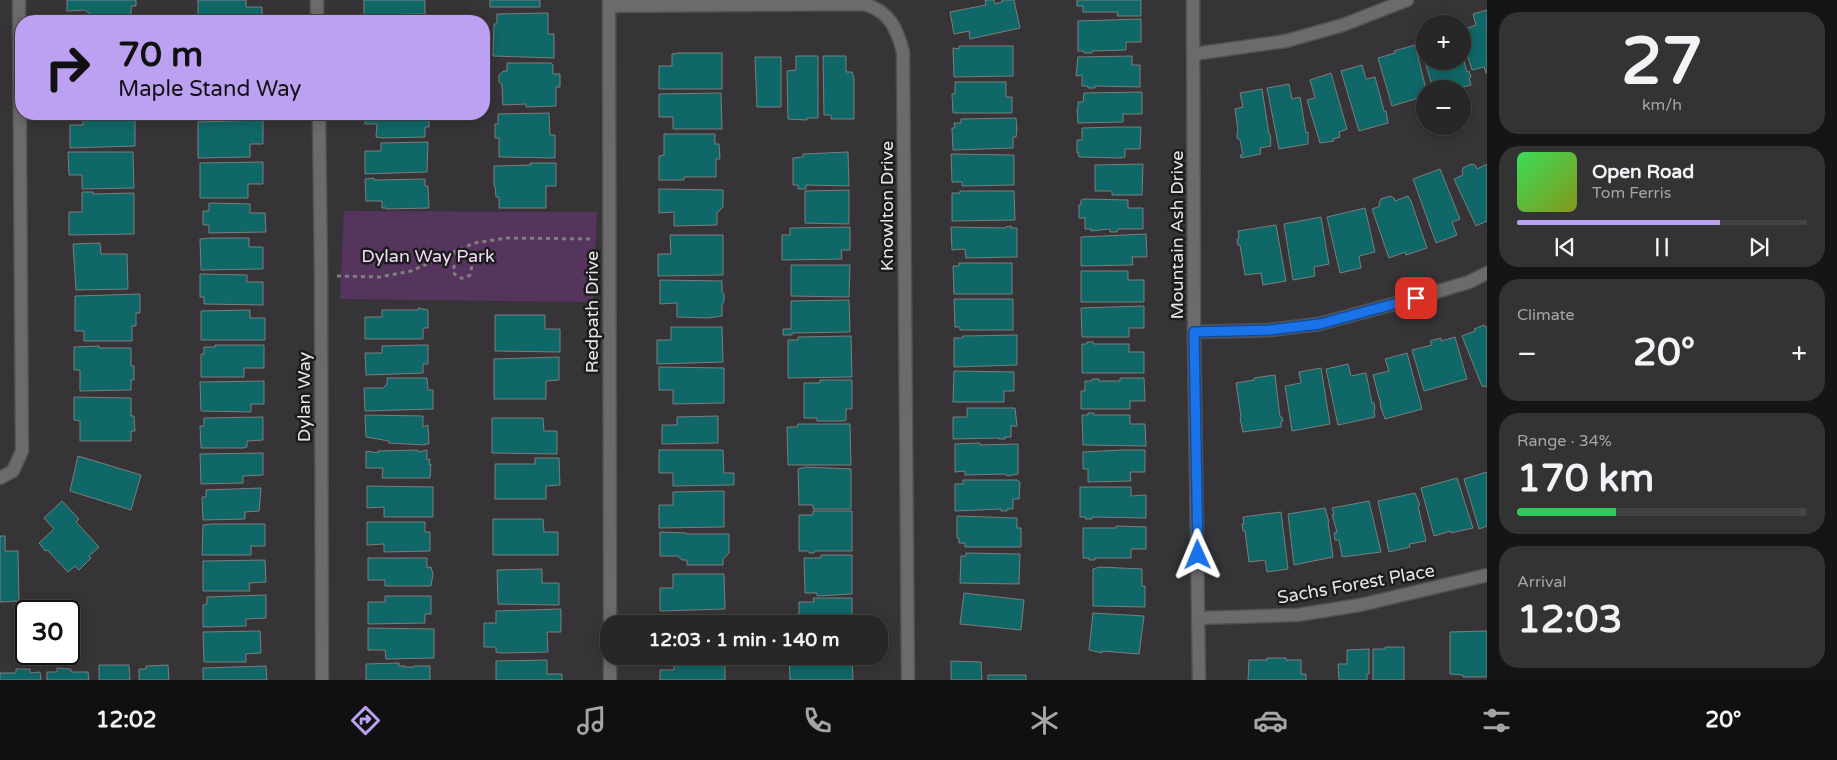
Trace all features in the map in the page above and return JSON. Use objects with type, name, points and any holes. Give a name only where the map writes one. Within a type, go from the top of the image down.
[{"type":"street","points":[[19,0],[19,15]]},
{"type":"street","points":[[317,0],[317,15]]},
{"type":"street","name":"Mountain Ash Drive","points":[[1193,0],[1194,332],[1199,680]]},
{"type":"street","points":[[1194,54],[1286,40],[1343,25],[1407,0]]},
{"type":"street","name":"Redpath Drive","points":[[609,3],[610,615]]},
{"type":"street","name":"Knowlton Drive","points":[[609,3],[864,4],[877,8],[894,25],[903,52],[908,680]]},
{"type":"street","points":[[0,478],[13,471],[22,450],[20,120]]},
{"type":"street","name":"Dylan Way","points":[[318,120],[321,276],[322,680]]},
{"type":"street","points":[[1194,332],[1270,330],[1320,324],[1416,298],[1469,282],[1487,274]]},
{"type":"street","name":"Sachs Forest Place","points":[[1199,618],[1297,616],[1360,604],[1487,575]]},
{"type":"street","points":[[610,665],[610,680]]},
{"type":"path","points":[[321,276],[380,276],[411,271],[474,243],[507,238],[610,240]]},
{"type":"path","points":[[455,252],[459,259]]},
{"type":"path","points":[[464,258],[472,265],[470,275],[466,278],[456,276],[453,272],[455,262],[459,259],[464,258]]},
{"type":"green space","name":"Dylan Way Park","points":[[344,211],[597,212],[593,302],[340,299]]},
{"type":"building","points":[[67,0],[136,0],[136,6],[131,6],[131,15],[90,15],[85,10],[67,11]]},
{"type":"building","points":[[198,0],[246,0],[246,7],[262,7],[262,15],[198,15]]},
{"type":"building","points":[[364,0],[425,0],[425,14],[364,15]]},
{"type":"building","points":[[490,0],[540,0],[540,7],[490,7]]},
{"type":"building","points":[[985,0],[994,0],[995,4],[1002,2],[1002,0],[1014,0],[1020,28],[970,39],[969,31],[954,34],[950,12],[986,5]]},
{"type":"building","points":[[1077,0],[1141,0],[1141,16],[1117,16],[1118,12],[1083,12],[1083,6],[1077,6]]},
{"type":"building","points":[[1487,10],[1487,73],[1484,67],[1472,70],[1471,67],[1471,27],[1476,25],[1473,14]]},
{"type":"building","points":[[548,13],[548,34],[554,34],[554,58],[493,56],[494,24],[497,24],[497,14]]},
{"type":"building","points":[[1141,19],[1141,42],[1126,42],[1126,50],[1092,51],[1092,53],[1078,51],[1078,21]]},
{"type":"building","points":[[1415,45],[1416,70],[1421,70],[1424,80],[1416,80],[1416,99],[1392,106],[1378,58],[1395,53],[1394,51]]},
{"type":"building","points":[[959,46],[1013,46],[1013,76],[954,77],[953,48],[959,49]]},
{"type":"building","points":[[722,53],[722,89],[659,89],[659,66],[672,66],[672,54]]},
{"type":"building","points":[[796,56],[818,56],[818,118],[807,118],[807,120],[788,119],[787,71],[796,70]]},
{"type":"building","points":[[823,56],[846,56],[846,72],[852,72],[854,78],[854,119],[831,119],[831,115],[824,115]]},
{"type":"building","points":[[1132,56],[1132,65],[1140,65],[1140,87],[1095,86],[1095,88],[1088,88],[1088,86],[1082,86],[1082,75],[1076,76],[1078,57]]},
{"type":"building","points":[[755,57],[781,57],[781,107],[757,107]]},
{"type":"building","points":[[507,63],[551,63],[553,65],[553,74],[560,74],[560,87],[556,87],[556,106],[526,107],[526,104],[503,105],[502,85],[499,82],[499,75],[503,71],[507,71]]},
{"type":"building","points":[[1362,65],[1366,79],[1375,77],[1388,123],[1359,131],[1341,71]]},
{"type":"building","points":[[1428,70],[1466,70],[1467,72],[1469,71],[1471,77],[1470,80],[1430,80]]},
{"type":"building","points":[[1331,73],[1347,129],[1339,132],[1340,137],[1333,139],[1334,141],[1320,143],[1307,100],[1315,98],[1310,80]]},
{"type":"building","points":[[955,82],[1006,82],[1006,97],[1012,97],[1012,113],[953,113],[952,94],[955,94]]},
{"type":"building","points":[[1289,84],[1292,99],[1300,97],[1306,133],[1308,132],[1308,144],[1279,149],[1267,88]]},
{"type":"building","points":[[1262,89],[1271,146],[1260,148],[1261,154],[1241,158],[1240,155],[1243,155],[1240,140],[1237,138],[1235,109],[1243,107],[1240,93]]},
{"type":"building","points":[[1142,92],[1142,114],[1123,114],[1123,122],[1078,123],[1078,102],[1083,102],[1084,93]]},
{"type":"building","points":[[721,93],[722,129],[673,129],[673,117],[659,117],[659,94]]},
{"type":"building","points":[[549,113],[550,135],[555,135],[555,158],[499,157],[499,138],[495,138],[495,124],[498,124],[498,114]]},
{"type":"building","points":[[1016,118],[1017,130],[1016,137],[1013,137],[1013,148],[953,150],[952,128],[955,128],[954,123],[961,123],[961,119]]},
{"type":"building","points":[[83,120],[135,120],[135,146],[70,148],[70,125],[83,125]]},
{"type":"building","points":[[263,120],[263,144],[250,144],[250,157],[198,158],[198,122]]},
{"type":"building","points":[[365,120],[429,120],[429,127],[425,127],[425,137],[376,137],[377,124],[365,124]]},
{"type":"building","points":[[1141,127],[1140,149],[1125,149],[1125,157],[1120,158],[1079,157],[1077,153],[1077,140],[1082,140],[1082,128]]},
{"type":"building","points":[[664,134],[715,134],[715,144],[719,144],[720,159],[716,159],[716,177],[684,177],[684,180],[659,180],[659,156],[664,155]]},
{"type":"building","points":[[428,142],[427,172],[365,174],[365,151],[381,151],[381,143]]},
{"type":"building","points":[[68,152],[133,152],[134,188],[82,189],[82,175],[69,175]]},
{"type":"building","points":[[848,152],[849,186],[806,185],[806,189],[798,189],[798,185],[793,185],[793,158],[803,157],[803,154]]},
{"type":"building","points":[[951,154],[1014,155],[1014,185],[962,186],[962,182],[952,182]]},
{"type":"building","points":[[263,162],[263,184],[248,184],[248,198],[200,198],[200,163]]},
{"type":"building","points":[[530,163],[556,163],[556,186],[546,186],[546,208],[499,208],[499,197],[496,197],[494,186],[494,166],[531,165]]},
{"type":"building","points":[[1143,164],[1142,195],[1112,195],[1112,191],[1095,191],[1095,165]]},
{"type":"building","points":[[1471,164],[1475,165],[1477,169],[1487,164],[1487,221],[1476,226],[1454,179],[1463,175],[1463,168]]},
{"type":"building","points":[[1440,169],[1460,219],[1452,222],[1457,235],[1436,243],[1413,179]]},
{"type":"building","points":[[374,178],[374,180],[425,179],[425,186],[428,186],[429,208],[386,209],[382,208],[382,201],[366,201],[365,179]]},
{"type":"building","points":[[659,189],[723,190],[723,207],[717,213],[717,225],[674,226],[674,212],[659,213]]},
{"type":"building","points":[[849,190],[849,224],[805,223],[805,191]]},
{"type":"building","points":[[960,191],[1014,191],[1015,220],[952,221],[952,193],[960,193]]},
{"type":"building","points":[[82,192],[93,192],[93,194],[134,193],[134,234],[69,235],[69,212],[82,212]]},
{"type":"building","points":[[1390,196],[1395,201],[1408,196],[1427,248],[1406,255],[1405,252],[1389,258],[1372,209],[1380,206],[1381,199]]},
{"type":"building","points":[[1081,200],[1128,200],[1128,208],[1143,208],[1143,229],[1118,229],[1117,232],[1110,232],[1110,229],[1091,231],[1091,229],[1085,229],[1085,218],[1079,218],[1079,205],[1081,205]]},
{"type":"building","points":[[209,203],[250,204],[250,213],[265,213],[266,232],[209,233],[209,225],[203,225],[203,211],[209,211]]},
{"type":"building","points":[[1365,208],[1375,252],[1359,256],[1361,268],[1340,273],[1327,217]]},
{"type":"building","points":[[1321,217],[1329,264],[1314,267],[1315,276],[1293,280],[1284,224]]},
{"type":"building","points":[[1276,225],[1286,281],[1263,285],[1261,273],[1245,275],[1240,245],[1238,245],[1237,239],[1239,238],[1238,231]]},
{"type":"building","points":[[1011,226],[1011,228],[1017,228],[1017,257],[966,258],[965,249],[952,250],[951,227],[1005,228]]},
{"type":"building","points":[[850,227],[850,250],[841,250],[842,259],[782,260],[782,235],[790,235],[790,228]]},
{"type":"building","points":[[1146,234],[1147,257],[1132,257],[1133,265],[1081,266],[1081,237]]},
{"type":"building","points":[[670,235],[723,235],[723,275],[658,276],[658,254],[671,254]]},
{"type":"building","points":[[249,238],[249,247],[263,247],[263,269],[201,270],[200,239]]},
{"type":"building","points":[[100,243],[101,254],[127,254],[128,289],[76,290],[73,244]]},
{"type":"building","points":[[959,263],[1012,263],[1012,294],[954,294],[953,266],[959,266]]},
{"type":"building","points":[[791,265],[850,265],[849,297],[791,296]]},
{"type":"building","points":[[1081,271],[1128,271],[1128,280],[1144,280],[1144,302],[1081,302]]},
{"type":"building","points":[[200,274],[247,275],[247,282],[263,282],[263,305],[204,304],[204,297],[200,297]]},
{"type":"building","points":[[660,280],[722,281],[724,302],[722,304],[722,316],[708,318],[677,317],[677,303],[660,304]]},
{"type":"building","points":[[140,294],[140,313],[136,313],[136,326],[132,326],[132,341],[84,341],[84,331],[75,331],[75,296]]},
{"type":"building","points":[[954,299],[1013,299],[1013,330],[960,330],[960,327],[955,327]]},
{"type":"building","points":[[849,300],[850,332],[792,333],[792,335],[783,335],[783,329],[791,329],[791,301]]},
{"type":"building","points":[[1144,306],[1144,328],[1129,328],[1129,337],[1082,337],[1081,308]]},
{"type":"building","points":[[418,308],[428,310],[428,328],[423,328],[423,339],[365,339],[365,317],[382,317],[382,310],[418,310]]},
{"type":"building","points":[[250,310],[250,318],[265,318],[265,340],[201,340],[201,311]]},
{"type":"building","points":[[495,315],[545,315],[545,329],[560,329],[560,352],[495,351]]},
{"type":"building","points":[[1484,325],[1487,327],[1487,387],[1482,386],[1462,336]]},
{"type":"building","points":[[671,327],[722,327],[723,362],[657,364],[657,340],[671,340]]},
{"type":"building","points":[[1017,335],[1017,365],[954,367],[954,338],[962,338],[963,336]]},
{"type":"building","points":[[851,336],[852,377],[788,378],[788,340],[798,340],[798,337]]},
{"type":"building","points":[[1455,337],[1467,379],[1424,391],[1412,350],[1432,345],[1430,341],[1441,338],[1441,341]]},
{"type":"building","points":[[1087,342],[1093,342],[1094,344],[1129,344],[1129,352],[1144,352],[1144,373],[1082,373],[1082,344],[1087,344]]},
{"type":"building","points":[[215,345],[264,345],[264,368],[244,368],[244,377],[201,377],[201,354],[204,354],[204,347],[215,347]]},
{"type":"building","points":[[428,345],[428,364],[423,364],[423,373],[366,375],[365,353],[382,353],[382,346]]},
{"type":"building","points":[[99,346],[99,348],[131,348],[131,366],[134,366],[134,380],[131,380],[131,390],[80,391],[80,370],[74,370],[74,347]]},
{"type":"building","points":[[1407,353],[1422,409],[1385,419],[1373,375],[1389,371],[1385,359]]},
{"type":"building","points":[[559,357],[559,380],[546,381],[546,399],[494,399],[494,359]]},
{"type":"building","points":[[1348,364],[1351,376],[1366,373],[1372,403],[1374,403],[1375,417],[1338,425],[1326,369]]},
{"type":"building","points":[[659,367],[724,368],[724,403],[673,404],[673,390],[659,390]]},
{"type":"building","points":[[1321,368],[1330,424],[1292,431],[1285,386],[1301,383],[1299,372]]},
{"type":"building","points":[[954,371],[1014,372],[1014,391],[1004,391],[1004,402],[953,402]]},
{"type":"building","points":[[1275,375],[1280,417],[1282,417],[1283,421],[1281,421],[1281,427],[1243,432],[1236,383]]},
{"type":"building","points":[[387,378],[427,378],[428,390],[433,390],[433,409],[365,411],[364,388],[383,388],[387,384]]},
{"type":"building","points":[[1120,378],[1144,378],[1145,401],[1130,401],[1130,409],[1081,409],[1081,391],[1085,391],[1085,381],[1099,379],[1099,381],[1120,381]]},
{"type":"building","points":[[820,380],[852,380],[852,409],[846,409],[846,420],[817,421],[817,418],[804,418],[804,383],[820,383]]},
{"type":"building","points":[[264,381],[264,404],[251,404],[251,412],[201,411],[200,382]]},
{"type":"building","points":[[74,397],[131,398],[131,416],[134,416],[135,431],[131,431],[131,441],[80,441],[80,421],[74,420]]},
{"type":"building","points":[[967,408],[1015,408],[1017,426],[1011,426],[1011,437],[1005,437],[1005,439],[953,439],[953,417],[967,417]]},
{"type":"building","points":[[1088,413],[1094,413],[1094,415],[1130,415],[1130,424],[1145,424],[1146,446],[1083,445],[1082,415],[1088,415]]},
{"type":"building","points":[[365,415],[423,416],[423,427],[428,425],[429,444],[389,443],[389,441],[366,437]]},
{"type":"building","points":[[718,416],[718,443],[662,444],[662,425],[677,425],[677,417]]},
{"type":"building","points":[[263,417],[263,440],[247,441],[247,447],[243,448],[201,448],[200,426],[204,426],[204,418]]},
{"type":"building","points":[[492,418],[543,418],[544,431],[557,431],[557,454],[492,453]]},
{"type":"building","points":[[798,424],[850,424],[851,465],[788,465],[787,427],[797,427]]},
{"type":"building","points":[[980,443],[980,445],[1018,444],[1018,474],[1007,476],[1006,474],[965,475],[965,471],[955,472],[955,444]]},
{"type":"building","points":[[418,450],[418,452],[427,450],[427,460],[430,459],[429,465],[431,464],[430,478],[382,478],[383,468],[366,468],[366,451],[378,453],[378,451]]},
{"type":"building","points":[[659,450],[723,450],[724,473],[734,473],[734,485],[673,486],[673,473],[659,473]]},
{"type":"building","points":[[1145,450],[1145,472],[1130,472],[1131,481],[1088,482],[1088,469],[1083,469],[1083,452]]},
{"type":"building","points":[[263,453],[263,475],[243,476],[243,483],[201,484],[200,454]]},
{"type":"building","points":[[78,456],[141,475],[131,510],[70,491]]},
{"type":"building","points":[[535,458],[559,458],[560,485],[546,486],[546,499],[495,499],[495,464],[535,464]]},
{"type":"building","points":[[806,467],[851,469],[851,509],[813,509],[813,505],[799,505],[798,469]]},
{"type":"building","points":[[1487,472],[1487,526],[1479,529],[1464,479]]},
{"type":"building","points":[[1457,478],[1473,528],[1434,536],[1421,488]]},
{"type":"building","points":[[963,480],[1017,480],[1020,482],[1019,499],[1013,499],[1013,509],[1007,509],[1007,511],[1001,511],[1001,509],[955,511],[955,484],[963,484]]},
{"type":"building","points":[[367,486],[433,487],[433,517],[384,517],[384,507],[367,508]]},
{"type":"building","points":[[1080,487],[1131,487],[1131,496],[1146,495],[1146,518],[1092,517],[1092,519],[1085,519],[1086,517],[1080,517]]},
{"type":"building","points":[[261,488],[259,511],[245,512],[245,519],[203,520],[202,497],[206,497],[206,490]]},
{"type":"building","points":[[724,491],[724,527],[659,528],[659,505],[673,505],[673,492]]},
{"type":"building","points":[[1415,493],[1420,505],[1418,506],[1426,541],[1409,544],[1410,547],[1389,552],[1378,501]]},
{"type":"building","points":[[62,501],[79,519],[76,522],[99,547],[89,556],[91,558],[79,570],[75,566],[68,572],[39,543],[54,529],[44,518]]},
{"type":"building","points":[[1369,501],[1381,552],[1342,557],[1339,540],[1335,540],[1334,533],[1337,532],[1332,508]]},
{"type":"building","points":[[1325,508],[1329,522],[1333,557],[1294,565],[1288,514]]},
{"type":"building","points":[[813,511],[852,511],[852,551],[815,551],[814,553],[809,553],[808,551],[799,551],[799,515],[813,515]]},
{"type":"building","points":[[1281,512],[1288,569],[1267,572],[1265,560],[1249,562],[1245,531],[1243,531],[1242,524],[1244,524],[1243,517]]},
{"type":"building","points":[[957,516],[1017,518],[1017,528],[1021,528],[1021,547],[965,547],[965,543],[959,543],[959,538],[957,538]]},
{"type":"building","points":[[493,519],[543,519],[544,532],[558,532],[558,555],[493,555]]},
{"type":"building","points":[[367,522],[425,522],[425,532],[430,532],[430,551],[384,552],[384,544],[367,545]]},
{"type":"building","points":[[265,524],[265,546],[251,546],[251,555],[202,555],[203,525]]},
{"type":"building","points":[[1116,526],[1146,527],[1146,549],[1131,549],[1131,558],[1095,558],[1095,560],[1089,560],[1089,558],[1083,558],[1083,528],[1116,528]]},
{"type":"building","points":[[660,532],[729,534],[729,553],[723,559],[723,565],[687,565],[687,560],[682,560],[678,556],[660,556]]},
{"type":"building","points":[[0,536],[5,536],[5,551],[18,551],[19,600],[0,602]]},
{"type":"building","points":[[966,553],[1020,554],[1019,584],[960,583],[961,556],[966,556]]},
{"type":"building","points":[[821,555],[852,555],[852,594],[817,596],[817,593],[805,593],[804,558],[821,558]]},
{"type":"building","points":[[368,558],[427,558],[427,568],[431,567],[433,574],[431,586],[385,586],[385,580],[368,580]]},
{"type":"building","points":[[265,560],[266,582],[249,583],[250,591],[203,591],[203,561]]},
{"type":"building","points":[[1100,567],[1142,569],[1142,586],[1145,586],[1145,607],[1093,606],[1093,569]]},
{"type":"building","points":[[542,569],[542,583],[559,583],[559,605],[498,604],[497,570]]},
{"type":"building","points":[[673,574],[724,574],[725,609],[660,611],[660,588],[673,588]]},
{"type":"building","points":[[964,593],[1024,600],[1021,630],[960,624]]},
{"type":"building","points":[[266,595],[266,618],[246,619],[246,626],[203,627],[203,605],[207,604],[207,597]]},
{"type":"building","points":[[385,596],[431,596],[431,614],[425,614],[425,623],[368,624],[368,602],[385,602]]},
{"type":"building","points":[[813,598],[852,598],[852,615],[799,615],[799,602],[814,602]]},
{"type":"building","points":[[561,609],[561,632],[547,632],[548,652],[502,653],[496,652],[496,647],[484,647],[484,623],[496,623],[496,611]]},
{"type":"building","points":[[1093,613],[1144,616],[1139,654],[1102,651],[1102,653],[1089,650]]},
{"type":"building","points":[[368,628],[434,629],[434,658],[386,659],[385,650],[368,650]]},
{"type":"building","points":[[260,631],[261,653],[246,654],[246,662],[204,662],[203,632]]},
{"type":"building","points":[[1487,631],[1487,677],[1463,677],[1463,675],[1450,674],[1450,632]]},
{"type":"building","points":[[1385,647],[1404,647],[1404,680],[1373,680],[1373,649],[1385,649]]},
{"type":"building","points":[[1369,649],[1369,674],[1367,674],[1367,680],[1339,680],[1338,664],[1347,664],[1347,650]]},
{"type":"building","points":[[1267,658],[1301,660],[1301,674],[1306,674],[1306,680],[1248,680],[1249,660],[1267,660]]},
{"type":"building","points":[[547,660],[547,674],[562,674],[562,680],[496,680],[496,661]]},
{"type":"building","points":[[951,661],[981,662],[982,680],[951,680]]},
{"type":"building","points":[[399,663],[399,666],[405,667],[430,666],[430,680],[366,680],[366,664]]},
{"type":"building","points":[[99,665],[129,665],[130,680],[99,680]]},
{"type":"building","points":[[168,665],[169,680],[139,680],[139,669],[146,669],[146,666]]},
{"type":"building","points":[[674,665],[725,665],[725,680],[660,680],[660,670],[674,670]]},
{"type":"building","points":[[789,665],[852,665],[853,680],[790,680]]},
{"type":"building","points":[[266,666],[267,680],[203,680],[203,668]]},
{"type":"building","points":[[57,668],[71,669],[71,672],[88,672],[89,680],[47,680],[47,672],[57,672]]},
{"type":"building","points":[[16,669],[30,669],[30,673],[40,672],[41,680],[0,680],[0,673],[16,673]]},
{"type":"building","points":[[988,675],[1026,675],[1026,680],[988,680]]},
{"type":"route","points":[[1198,555],[1194,332],[1270,330],[1320,324],[1416,298]]}]
